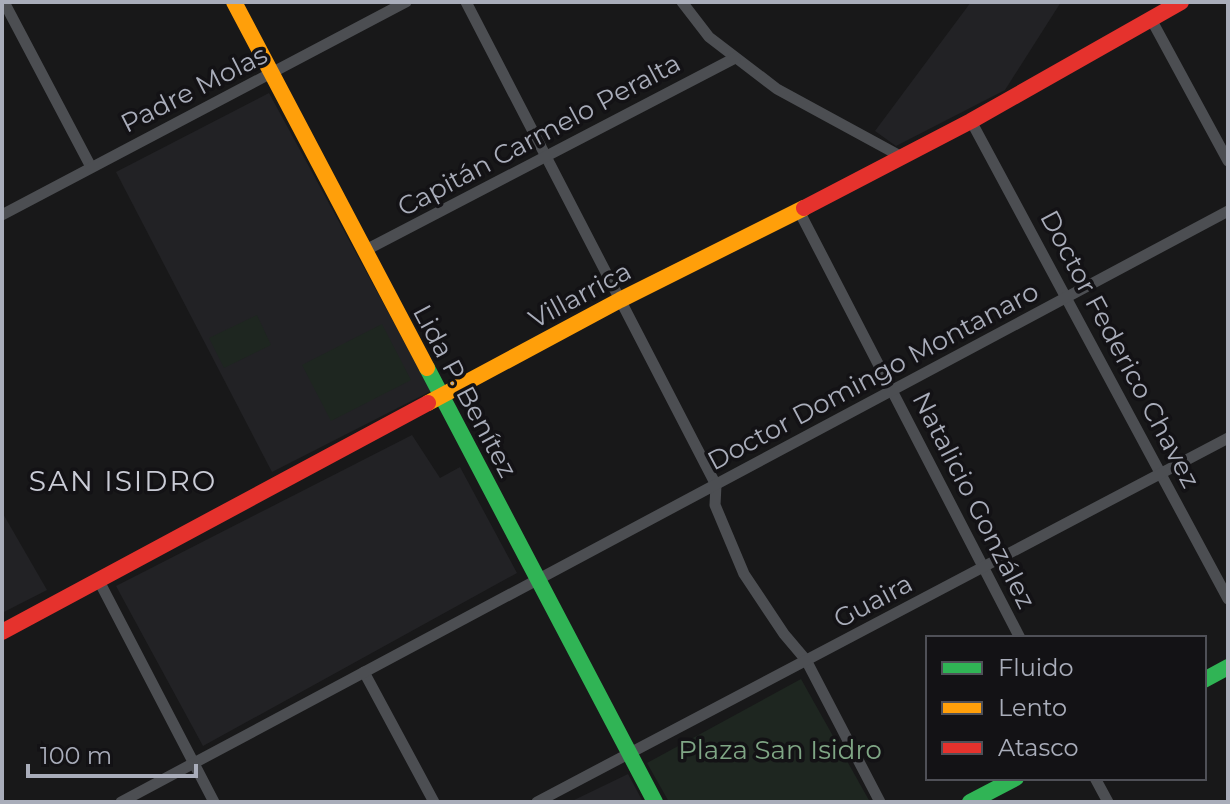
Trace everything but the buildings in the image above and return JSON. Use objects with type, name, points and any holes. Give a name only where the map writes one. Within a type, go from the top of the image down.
[{"type":"street","points":[[4,2],[91,167]]},
{"type":"street","name":"Lida P. Benítez","points":[[234,2],[655,802]]},
{"type":"street","name":"Padre Molas","points":[[2,215],[406,2]]},
{"type":"street","points":[[466,2],[716,485],[715,505],[744,574],[784,634],[806,660],[880,802]]},
{"type":"street","points":[[682,2],[709,37],[777,89],[902,157]]},
{"type":"street","name":"Villarrica","points":[[2,632],[620,300],[971,121],[1181,2]]},
{"type":"street","points":[[1151,19],[1228,161]]},
{"type":"street","name":"Capitán Carmelo Peralta","points":[[364,251],[735,58]]},
{"type":"street","name":"Doctor Federico Chavez","points":[[971,121],[1228,599]]},
{"type":"street","name":"Natalicio González","points":[[799,211],[1019,636]]},
{"type":"street","name":"Doctor Domingo Montanaro","points":[[121,802],[1228,211]]},
{"type":"street","name":"Guaira","points":[[537,802],[1228,438]]},
{"type":"street","points":[[99,581],[214,802]]},
{"type":"street","points":[[1206,679],[1228,667]]},
{"type":"street","points":[[364,672],[434,802]]},
{"type":"street","points":[[970,802],[1012,780]]},
{"type":"street","points":[[1096,780],[1108,802]]},
{"type":"shaded area","points":[[971,2],[1061,2],[1005,90],[896,146],[875,131]]},
{"type":"shaded area","points":[[269,93],[431,391],[272,472],[116,172]]},
{"type":"shaded area","points":[[412,435],[440,478],[460,467],[517,573],[203,746],[116,586]]},
{"type":"shaded area","points":[[2,512],[47,590],[2,613]]},
{"type":"shaded area","points":[[628,774],[643,802],[570,802]]},
{"type":"green space","points":[[257,315],[271,345],[224,368],[209,338]]},
{"type":"green space","points":[[382,324],[411,380],[331,421],[302,365]]},
{"type":"green space","name":"Plaza San Isidro","points":[[801,679],[870,802],[669,802],[647,763]]},
{"type":"traffic: fast","points":[[427,368],[655,802]]},
{"type":"traffic: fast","points":[[1206,679],[1228,667]]},
{"type":"traffic: fast","points":[[970,802],[1012,780]]},
{"type":"traffic: slow","points":[[234,2],[427,368]]},
{"type":"traffic: slow","points":[[428,403],[620,300],[804,208]]},
{"type":"traffic: jam","points":[[804,208],[971,121],[1181,2]]},
{"type":"traffic: jam","points":[[2,632],[428,403]]},
{"type":"district","name":"SAN ISIDRO","points":[[123,481]]}]
